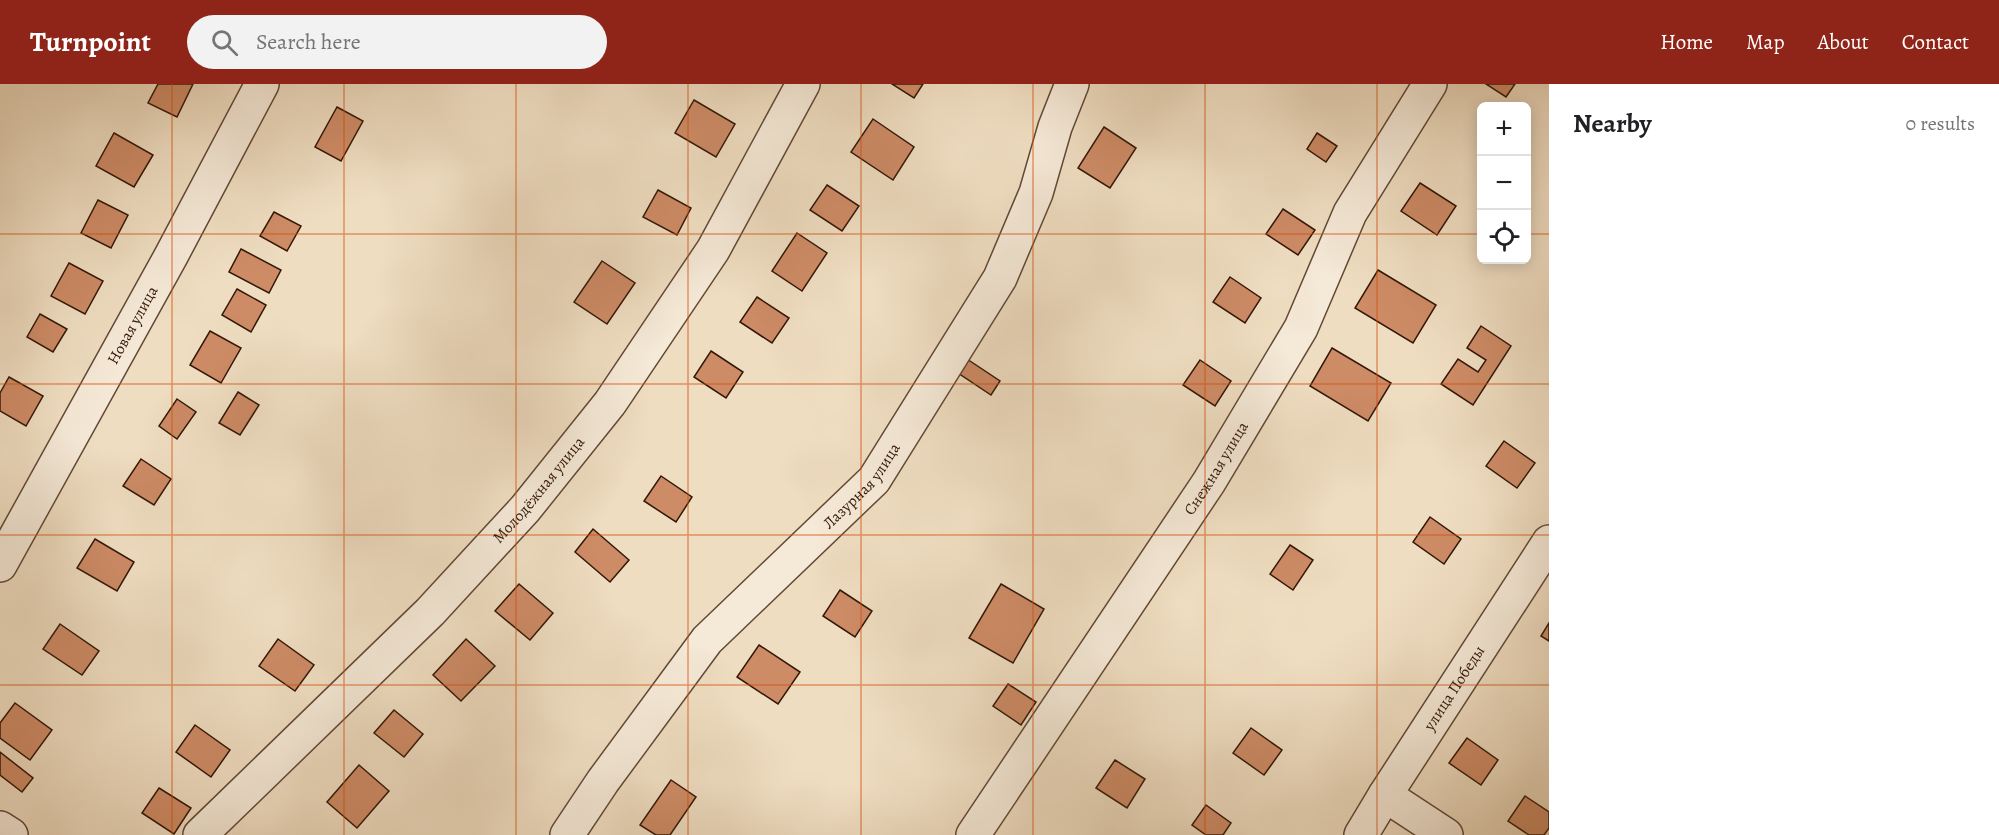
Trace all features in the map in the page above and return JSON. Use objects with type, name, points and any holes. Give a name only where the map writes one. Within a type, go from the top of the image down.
[{"type":"street","name":"Новая улица","points":[[0,565],[171,256],[262,84]]},
{"type":"street","name":"Молодёжная улица","points":[[200,835],[430,612],[525,510],[610,403],[713,250],[803,84]]},
{"type":"street","name":"Лазурная улица","points":[[567,835],[603,781],[707,640],[874,480],[1000,278],[1036,193],[1054,127],[1072,84]]},
{"type":"street","name":"Снежная улица","points":[[973,835],[1209,482],[1300,328],[1350,213],[1430,84]]},
{"type":"street","name":"улица Победы","points":[[1361,835],[1384,795],[1549,542]]},
{"type":"street","points":[[1384,795],[1446,835]]},
{"type":"street","points":[[0,828],[11,835]]},
{"type":"building","points":[[158,84],[193,84],[177,117],[148,103]]},
{"type":"building","points":[[892,84],[923,84],[914,98]]},
{"type":"building","points":[[1486,84],[1515,84],[1506,97]]},
{"type":"building","points":[[694,100],[735,124],[716,157],[675,133]]},
{"type":"building","points":[[337,107],[363,121],[341,161],[315,147]]},
{"type":"building","points":[[873,119],[914,147],[893,180],[851,152]]},
{"type":"building","points":[[1104,127],[1136,148],[1110,188],[1078,168]]},
{"type":"building","points":[[114,133],[153,155],[134,187],[96,166]]},
{"type":"building","points":[[1317,133],[1337,146],[1326,162],[1307,149]]},
{"type":"building","points":[[1420,183],[1456,206],[1437,235],[1401,211]]},
{"type":"building","points":[[827,185],[859,206],[842,231],[810,210]]},
{"type":"building","points":[[658,190],[691,208],[677,235],[643,217]]},
{"type":"building","points":[[98,200],[128,215],[111,248],[81,233]]},
{"type":"building","points":[[1283,209],[1315,230],[1298,255],[1266,234]]},
{"type":"building","points":[[274,212],[301,226],[287,251],[260,236]]},
{"type":"building","points":[[797,233],[827,253],[802,291],[772,271]]},
{"type":"building","points":[[241,249],[281,270],[269,293],[229,272]]},
{"type":"building","points":[[602,261],[635,283],[607,324],[574,302]]},
{"type":"building","points":[[69,263],[103,281],[85,314],[51,296]]},
{"type":"building","points":[[1378,270],[1436,305],[1413,343],[1355,308]]},
{"type":"building","points":[[1230,277],[1261,298],[1245,323],[1213,302]]},
{"type":"building","points":[[237,289],[266,305],[251,332],[222,315]]},
{"type":"building","points":[[757,297],[789,318],[772,343],[740,322]]},
{"type":"building","points":[[40,314],[67,329],[53,352],[27,337]]},
{"type":"building","points":[[1481,326],[1511,346],[1473,405],[1441,384],[1458,359],[1478,372],[1486,360],[1467,348]]},
{"type":"building","points":[[210,331],[241,348],[221,383],[190,365]]},
{"type":"building","points":[[1332,348],[1391,383],[1368,421],[1310,386]]},
{"type":"building","points":[[711,351],[743,372],[726,398],[694,377]]},
{"type":"building","points":[[967,359],[1000,381],[991,395],[958,373]]},
{"type":"building","points":[[1200,360],[1231,381],[1215,406],[1183,385]]},
{"type":"building","points":[[9,377],[43,396],[26,426],[0,411],[0,393]]},
{"type":"building","points":[[238,392],[259,405],[240,435],[219,423]]},
{"type":"building","points":[[177,399],[196,412],[177,439],[159,426]]},
{"type":"building","points":[[1504,441],[1535,463],[1517,488],[1486,466]]},
{"type":"building","points":[[141,459],[171,479],[154,505],[123,486]]},
{"type":"building","points":[[661,476],[692,497],[676,522],[644,501]]},
{"type":"building","points":[[1430,517],[1461,539],[1444,564],[1413,542]]},
{"type":"building","points":[[593,529],[629,560],[610,582],[575,552]]},
{"type":"building","points":[[95,539],[134,562],[117,591],[77,568]]},
{"type":"building","points":[[1290,545],[1313,560],[1293,590],[1270,574]]},
{"type":"building","points":[[519,584],[553,613],[530,640],[495,611]]},
{"type":"building","points":[[1001,584],[1044,609],[1013,663],[969,638]]},
{"type":"building","points":[[840,590],[872,611],[855,637],[823,616]]},
{"type":"building","points":[[1549,623],[1549,641],[1541,636]]},
{"type":"building","points":[[60,624],[99,651],[82,675],[43,649]]},
{"type":"building","points":[[278,639],[314,665],[295,691],[259,666]]},
{"type":"building","points":[[466,639],[495,666],[461,701],[433,675]]},
{"type":"building","points":[[759,645],[800,672],[778,704],[737,677]]},
{"type":"building","points":[[1008,684],[1036,702],[1021,725],[993,706]]},
{"type":"building","points":[[15,703],[52,730],[30,760],[0,738],[0,723]]},
{"type":"building","points":[[394,710],[423,734],[404,757],[374,733]]},
{"type":"building","points":[[195,725],[230,750],[211,777],[176,752]]},
{"type":"building","points":[[1251,728],[1282,750],[1264,775],[1233,753]]},
{"type":"building","points":[[1467,738],[1498,760],[1481,785],[1449,763]]},
{"type":"building","points":[[0,752],[33,778],[22,792],[0,775]]},
{"type":"building","points":[[1115,760],[1145,779],[1127,808],[1096,788]]},
{"type":"building","points":[[359,765],[389,791],[357,828],[327,802]]},
{"type":"building","points":[[671,780],[696,797],[670,835],[656,835],[640,825]]},
{"type":"building","points":[[159,788],[191,808],[174,834],[142,813]]},
{"type":"building","points":[[1525,796],[1549,812],[1549,828],[1544,835],[1529,835],[1508,821]]},
{"type":"building","points":[[1206,805],[1231,823],[1223,835],[1206,835],[1192,825]]}]
